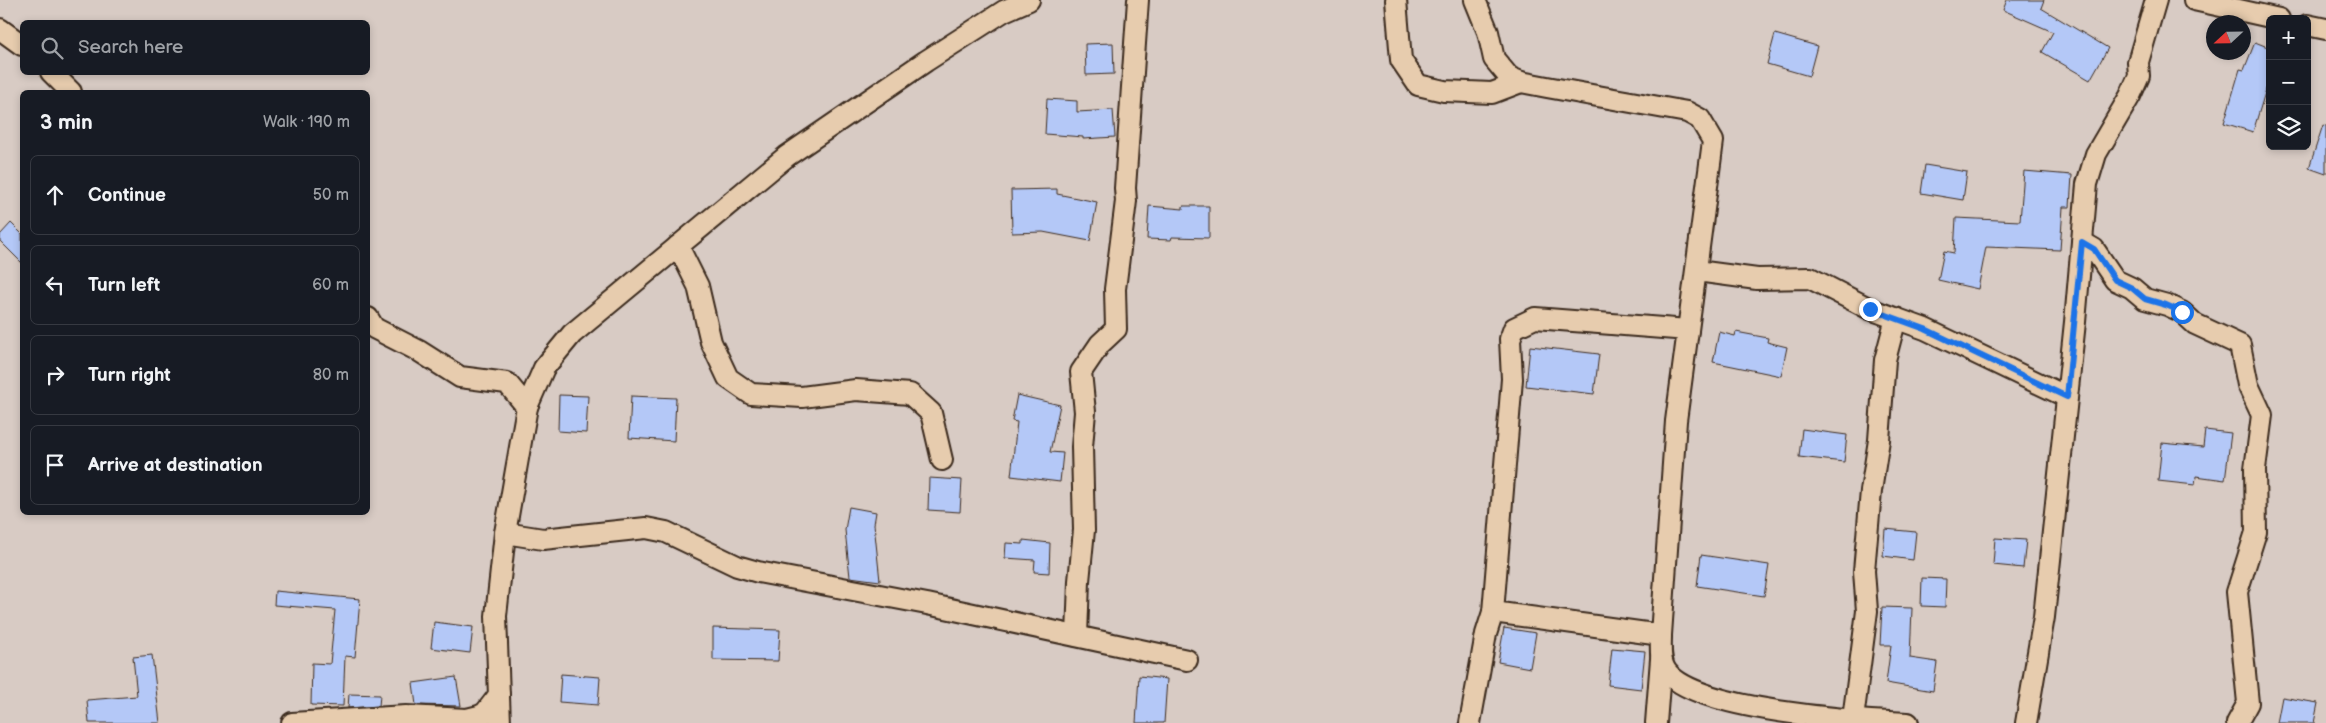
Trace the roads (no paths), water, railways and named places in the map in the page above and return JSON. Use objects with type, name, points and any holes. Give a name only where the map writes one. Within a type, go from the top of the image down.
[{"type":"street","points":[[500,723],[496,616],[505,534],[527,407],[544,368],[572,334],[787,156],[934,56],[1004,11],[1029,0]]},
{"type":"street","points":[[1077,636],[1079,581],[1084,530],[1082,447],[1085,412],[1081,372],[1100,344],[1116,329],[1115,289],[1126,200],[1125,188],[1138,0]]},
{"type":"street","points":[[1396,0],[1401,60],[1418,85],[1444,91],[1492,93],[1521,82]]},
{"type":"street","points":[[1475,0],[1488,32],[1494,59],[1509,77],[1521,82],[1687,112],[1700,119],[1713,141],[1676,421],[1656,723]]},
{"type":"street","points":[[2026,723],[2044,617],[2087,184],[2096,154],[2130,96],[2139,76],[2138,62],[2156,0]]},
{"type":"street","points":[[2194,0],[2266,16]]},
{"type":"street","points":[[2311,26],[2326,29]]},
{"type":"street","points":[[0,29],[20,44]]},
{"type":"street","points":[[54,75],[69,90]]},
{"type":"street","points":[[2082,242],[2094,249],[2115,280],[2132,288],[2145,299],[2182,312],[2195,324],[2240,345],[2248,385],[2262,415],[2255,469],[2256,532],[2237,592],[2248,703],[2237,723]]},
{"type":"street","points":[[678,246],[698,286],[712,342],[728,378],[751,394],[802,397],[856,390],[910,394],[931,413],[942,460]]},
{"type":"street","points":[[1697,271],[1757,279],[1810,278],[1870,309],[1925,329],[2067,397]]},
{"type":"street","points":[[1470,723],[1486,634],[1493,612],[1512,379],[1510,339],[1514,328],[1535,318],[1688,330]]},
{"type":"street","points":[[1853,720],[1867,610],[1864,571],[1871,491],[1879,440],[1885,360],[1896,318]]},
{"type":"street","points":[[370,321],[374,328],[419,351],[460,377],[507,384],[527,407]]},
{"type":"street","points":[[505,534],[543,540],[646,528],[666,532],[738,566],[758,572],[927,604],[1187,660]]},
{"type":"street","points":[[1493,612],[1661,635]]},
{"type":"street","points":[[1661,659],[1666,672],[1678,682],[1724,700],[1762,708],[1853,720],[1908,723]]},
{"type":"street","points":[[292,723],[406,716],[466,719],[485,713],[499,695]]}]
